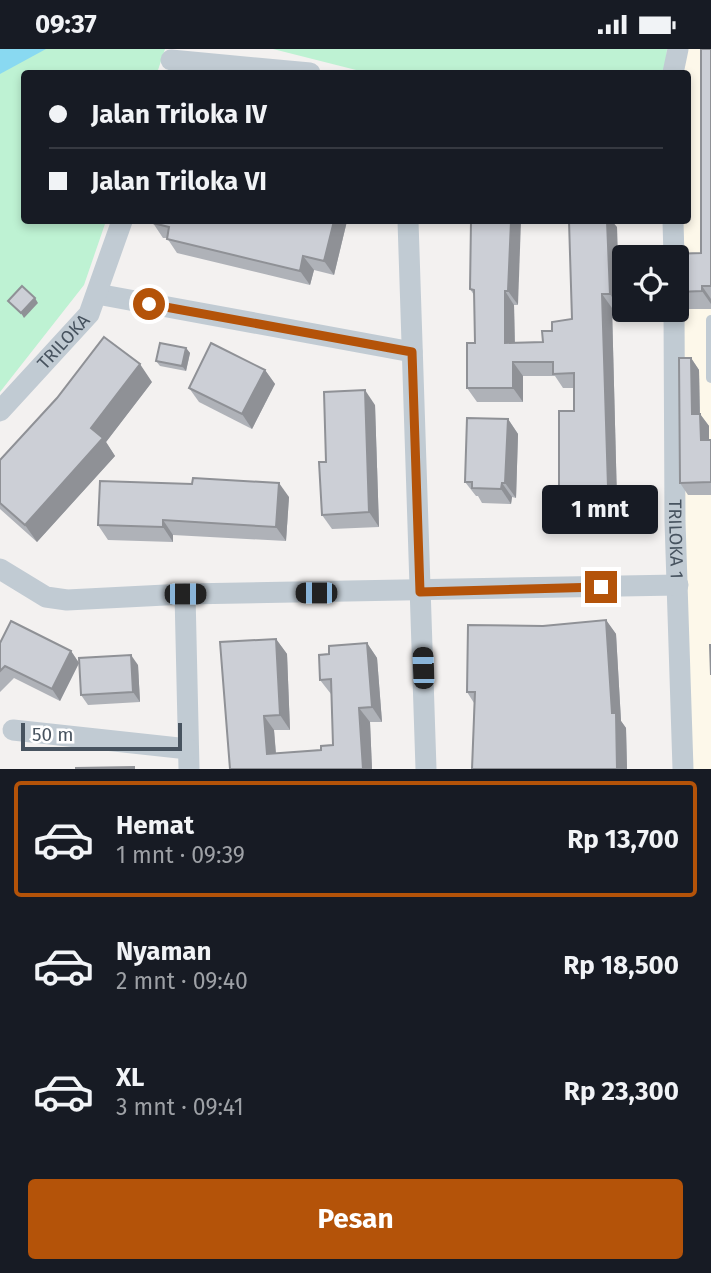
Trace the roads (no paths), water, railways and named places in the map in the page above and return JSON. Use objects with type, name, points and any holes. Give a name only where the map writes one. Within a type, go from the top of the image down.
[{"type":"street","points":[[674,70],[678,49]]},
{"type":"street","points":[[171,61],[275,70]]},
{"type":"street","name":"TRILOKA","points":[[0,411],[80,327],[97,294],[121,224]]},
{"type":"street","points":[[408,224],[426,769]]},
{"type":"street","points":[[673,224],[674,245]]},
{"type":"street","points":[[97,294],[412,352]]},
{"type":"street","name":"TRILOKA 1","points":[[674,322],[682,769]]},
{"type":"street","points":[[0,569],[46,597],[67,600],[185,594],[420,592],[678,585]]},
{"type":"street","points":[[13,730],[188,759],[185,594]]},
{"type":"lane","points":[[711,320],[711,378]]},
{"type":"water","points":[[0,49],[46,49],[0,74]]}]
